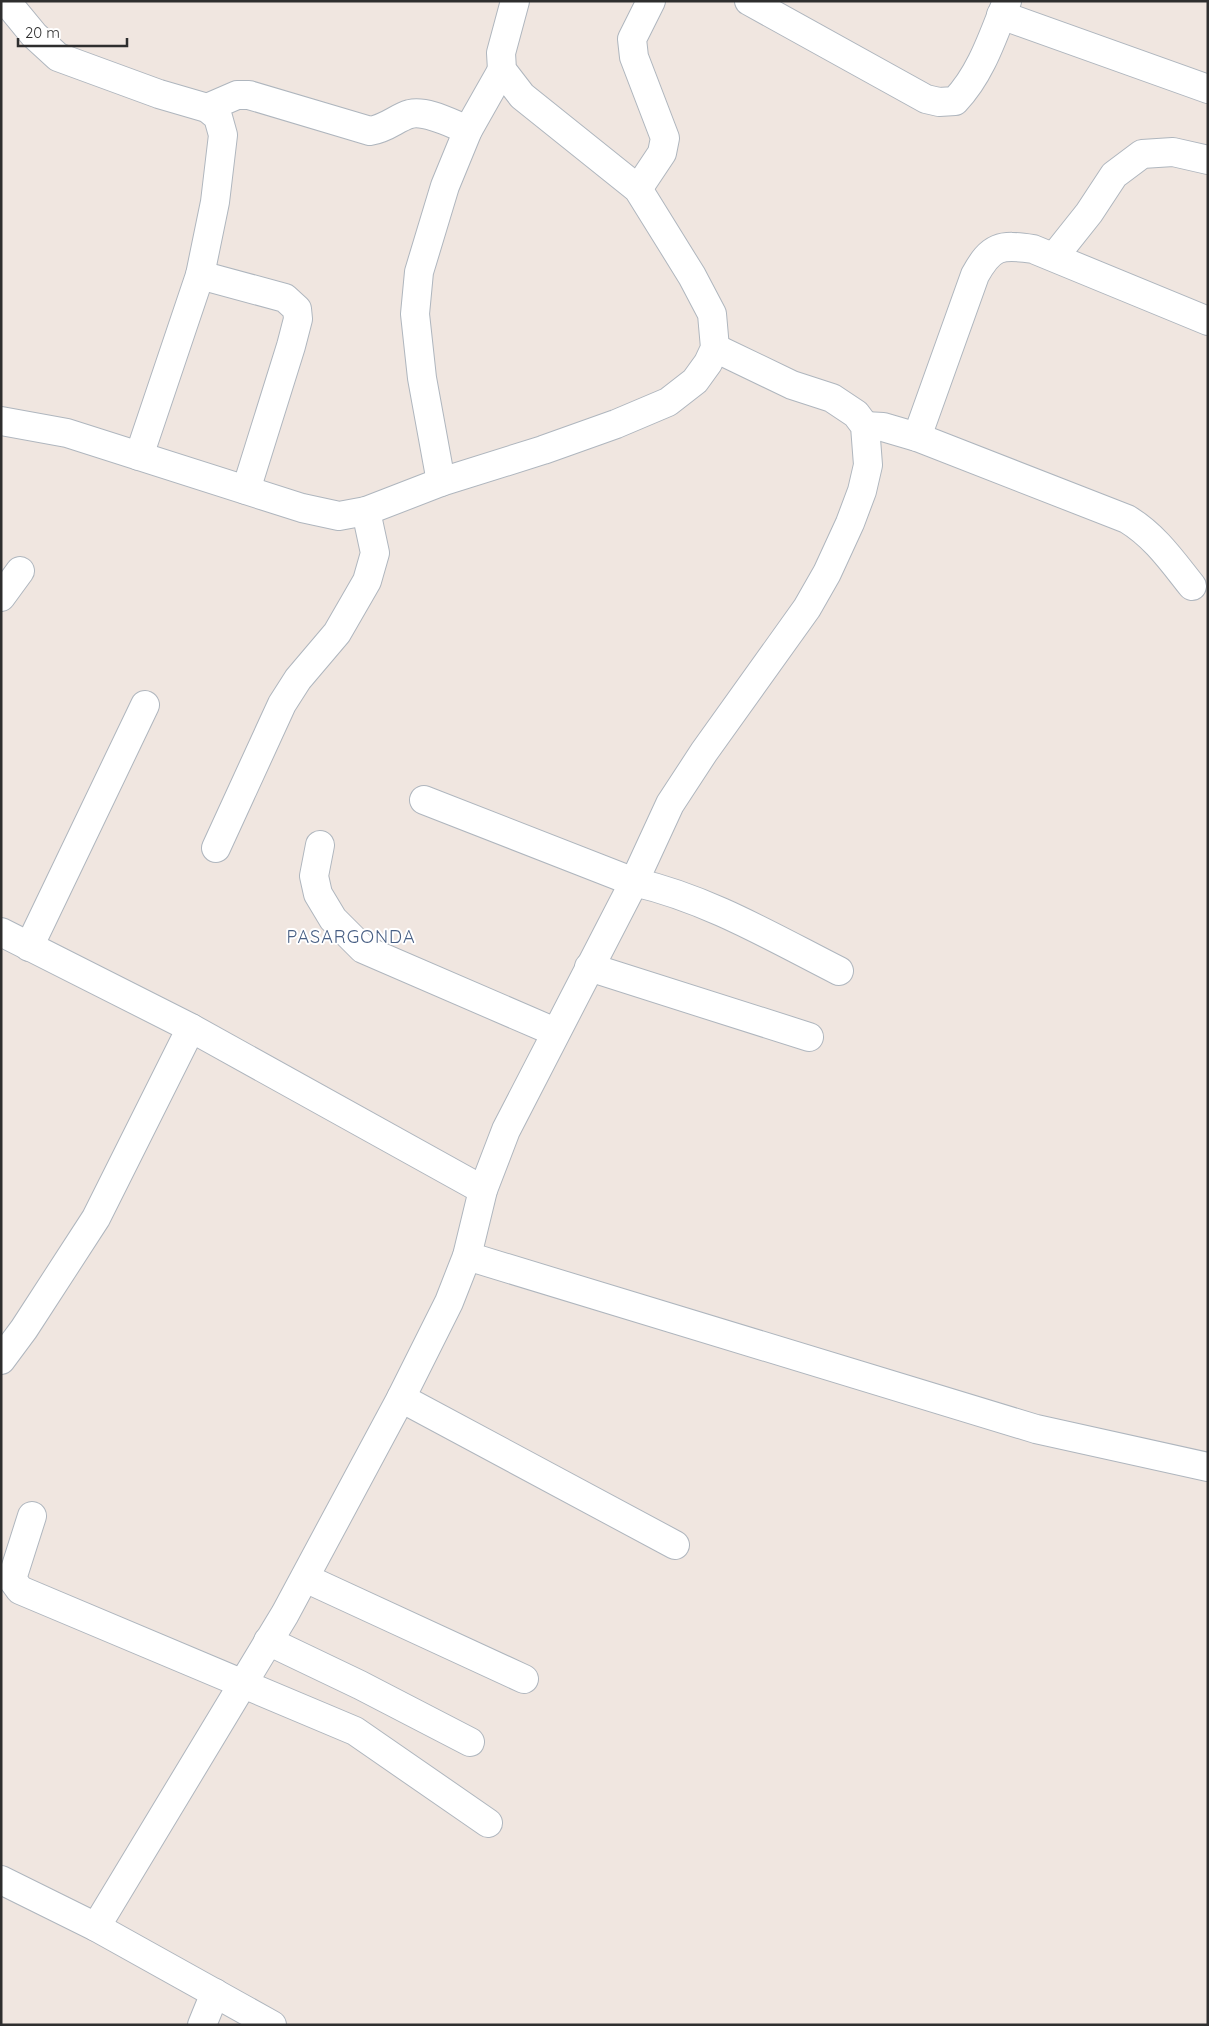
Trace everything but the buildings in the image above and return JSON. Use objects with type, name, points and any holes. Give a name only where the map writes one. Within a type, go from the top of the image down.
[{"type":"street","points":[[6,1],[34,35],[58,57],[158,94],[206,108],[218,116],[223,135],[215,202],[200,275],[139,456]]},
{"type":"street","points":[[441,482],[422,378],[415,314],[419,272],[445,186],[468,130],[502,70],[501,53],[515,1]]},
{"type":"street","points":[[638,189],[662,153],[665,138],[634,58],[632,39],[651,1]]},
{"type":"street","points":[[760,4],[889,80],[926,99],[939,102],[955,101],[966,89],[985,54],[1004,8],[1208,89]]},
{"type":"street","points":[[1,422],[67,433],[302,508],[339,516],[366,511],[441,482],[543,450],[668,402],[695,381],[708,363],[715,348],[712,314],[692,276],[638,189],[522,96],[502,70]]},
{"type":"street","points":[[206,108],[237,95],[249,95],[370,131],[384,128],[411,114],[429,116],[468,130]]},
{"type":"street","points":[[1054,257],[1114,175],[1142,154],[1173,152],[1208,160]]},
{"type":"street","points":[[917,437],[975,276],[985,257],[998,248],[1014,246],[1032,249],[1208,321]]},
{"type":"street","points":[[200,275],[285,298],[297,309],[298,319],[291,346],[246,490]]},
{"type":"street","points":[[96,1927],[305,1578],[402,1398],[449,1302],[467,1256],[483,1190],[506,1130],[634,882],[670,804],[704,752],[807,608],[827,574],[862,491],[868,465],[865,426],[856,414],[832,398],[792,385],[715,348]]},
{"type":"street","points":[[865,426],[883,427],[917,437],[1127,519],[1142,528],[1162,548],[1192,586]]},
{"type":"street","points":[[216,848],[282,704],[298,679],[337,633],[367,581],[375,553],[366,511]]},
{"type":"street","points":[[1,597],[20,571]]},
{"type":"street","points":[[29,947],[145,705]]},
{"type":"street","points":[[424,800],[634,882],[664,888],[706,904],[839,971]]},
{"type":"street","points":[[320,845],[314,876],[318,894],[333,919],[363,949],[556,1032]]},
{"type":"street","points":[[1,932],[191,1028],[483,1190]]},
{"type":"street","points":[[589,967],[809,1037]]},
{"type":"street","points":[[1,1360],[24,1329],[96,1218],[191,1028]]},
{"type":"street","points":[[467,1256],[1036,1429],[1208,1467]]},
{"type":"street","points":[[402,1398],[675,1545]]},
{"type":"street","points":[[32,1516],[12,1579],[20,1590],[133,1636],[242,1685],[355,1730],[488,1823]]},
{"type":"street","points":[[305,1578],[524,1679]]},
{"type":"street","points":[[268,1641],[360,1685],[470,1742]]},
{"type":"street","points":[[1,1880],[96,1927],[272,2025]]},
{"type":"street","points":[[202,2025],[215,1993]]},
{"type":"district","name":"PASARGONDA","points":[[351,936]]}]
